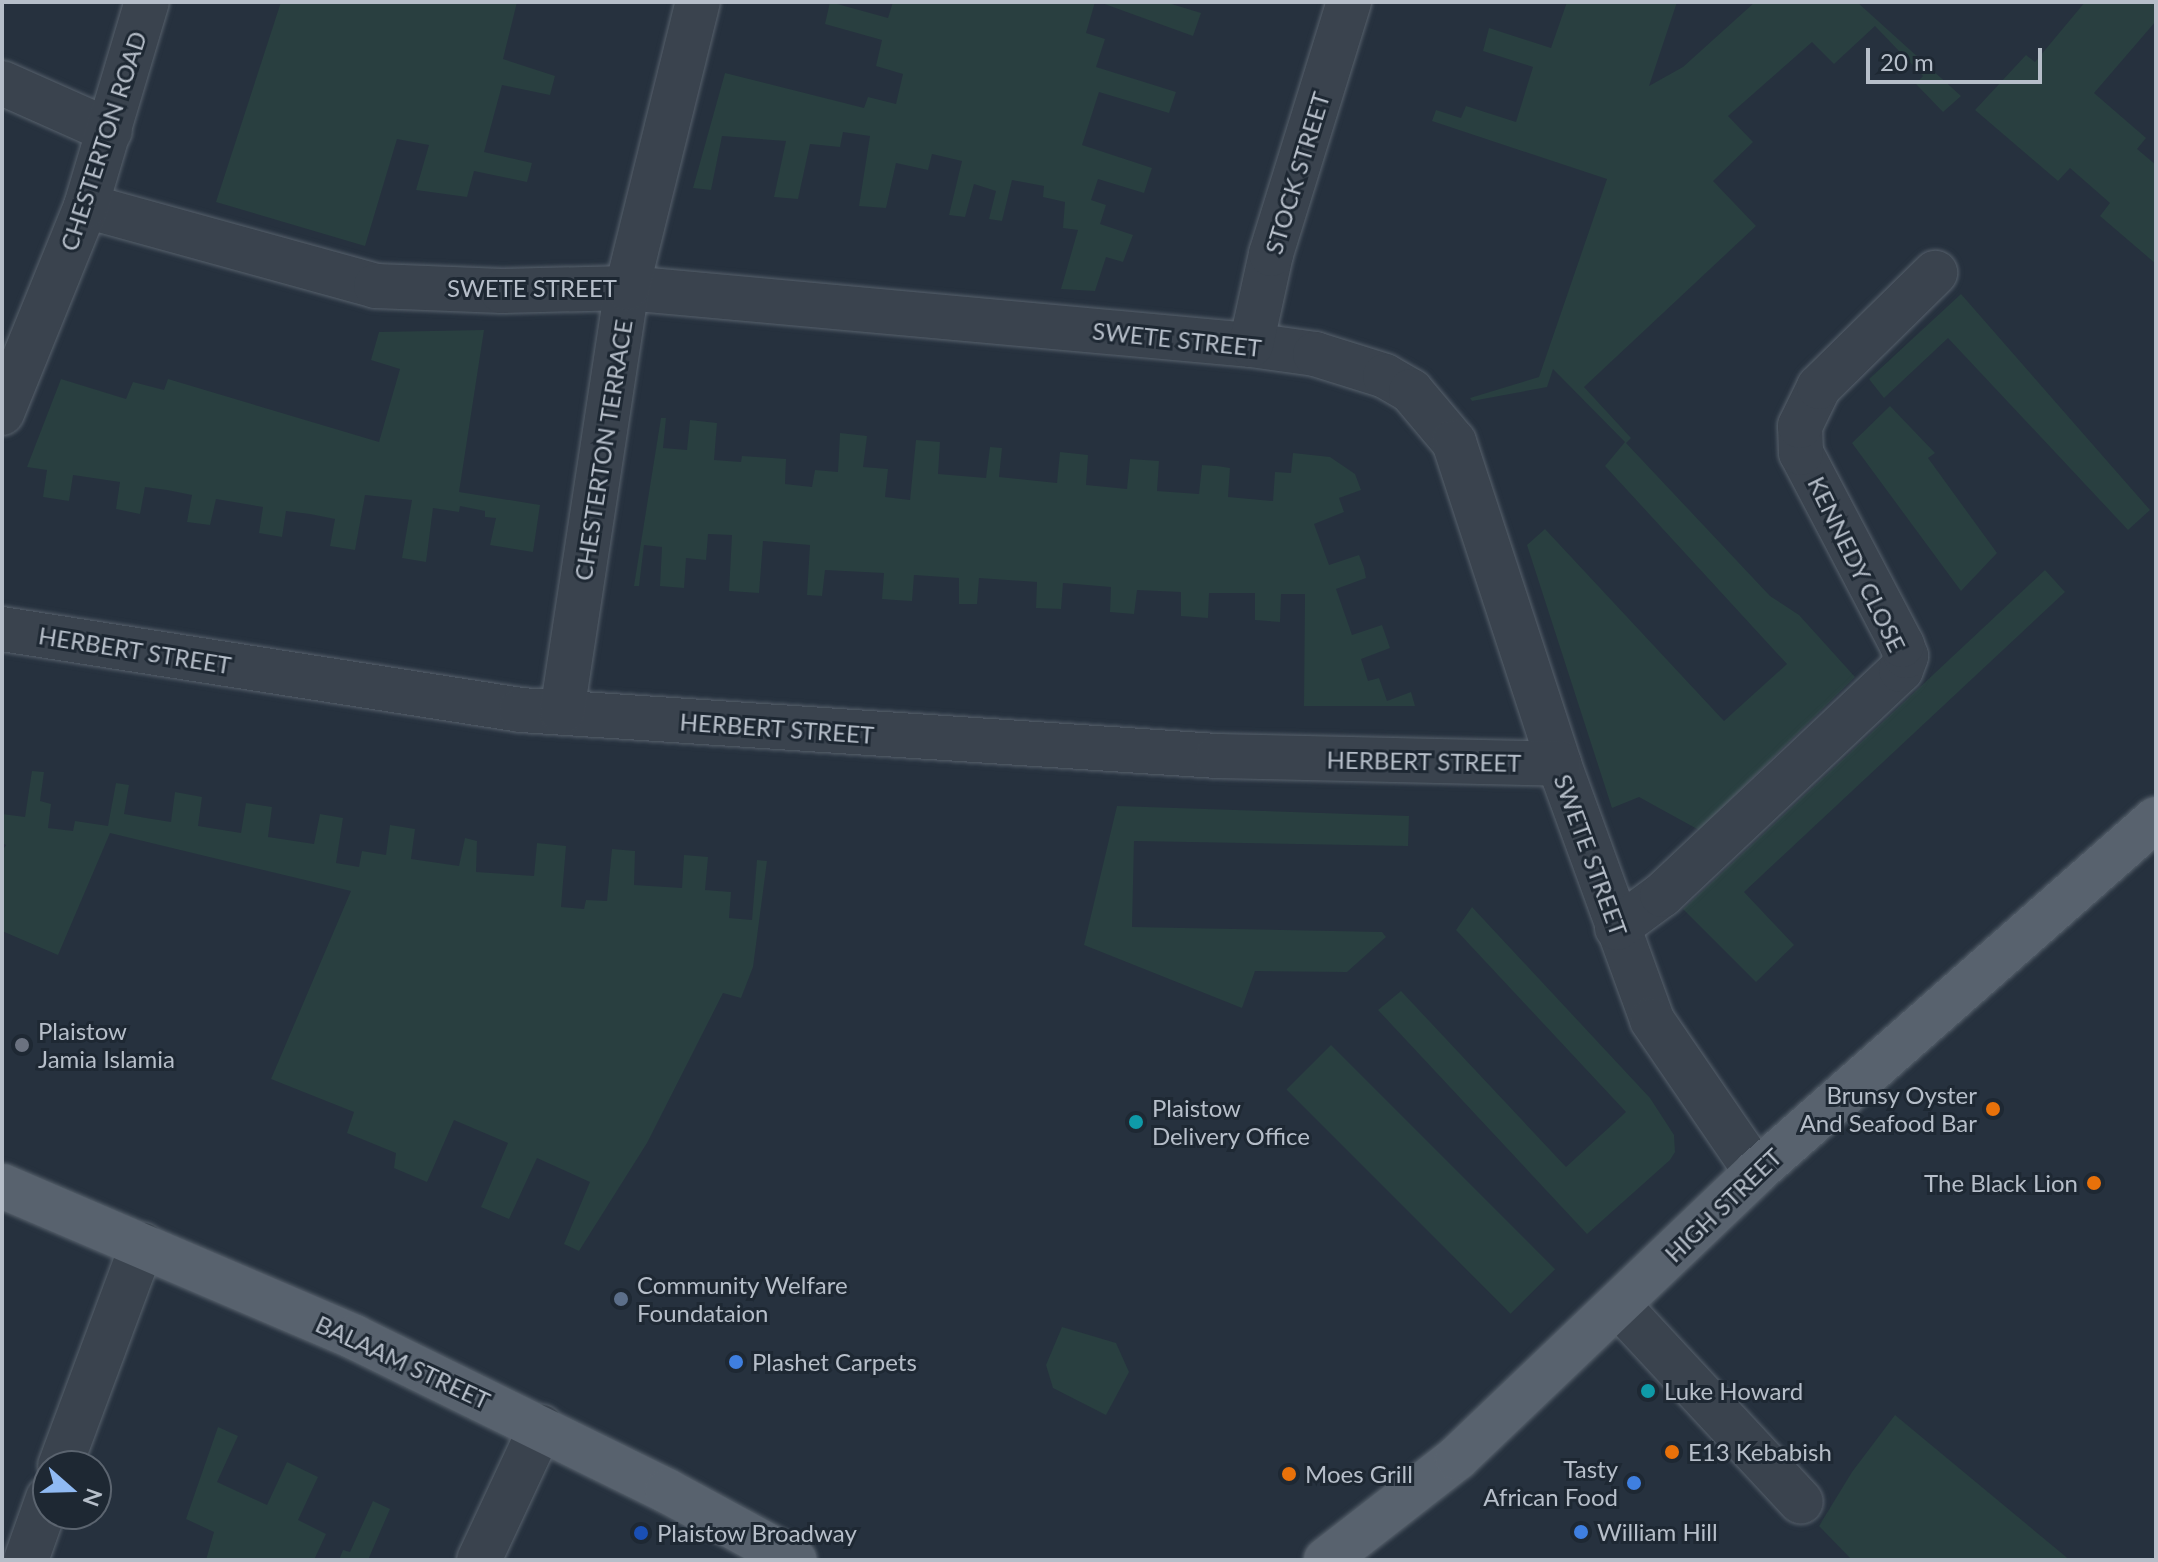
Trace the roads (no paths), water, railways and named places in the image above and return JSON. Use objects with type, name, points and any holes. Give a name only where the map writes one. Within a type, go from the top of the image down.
[{"type":"main road","name":"HIGH STREET","points":[[1326,1560],[1457,1458],[1756,1172],[2156,819]]},
{"type":"main road","name":"BALAAM STREET","points":[[2,1186],[354,1337],[541,1427],[794,1560]]},
{"type":"street","name":"CHESTERTON ROAD","points":[[2,413],[86,206],[147,2]]},
{"type":"street","name":"CHESTERTON TERRACE","points":[[562,712],[627,288],[698,2]]},
{"type":"street","name":"STOCK STREET","points":[[1251,345],[1271,254],[1349,2]]},
{"type":"street","points":[[2,83],[110,131]]},
{"type":"street","name":"SWETE STREET","points":[[86,206],[376,286],[502,291],[627,288],[1251,345],[1315,354],[1385,376],[1411,391],[1454,442],[1559,764],[1652,1020],[1756,1172]]},
{"type":"street","name":"KENNEDY CLOSE","points":[[1617,928],[1662,895],[1901,670],[1906,656],[1902,645],[1801,453],[1800,426],[1819,387],[1935,273]]},
{"type":"street","name":"HERBERT STREET","points":[[2,629],[521,710],[1218,756],[1559,764]]},
{"type":"street","points":[[66,1450],[142,1245]]},
{"type":"street","points":[[1619,1306],[1801,1502]]},
{"type":"street","points":[[479,1560],[541,1427]]},
{"type":"street","points":[[26,1560],[37,1530]]},
{"type":"place","name":"Plaistow Jamia Islamia","points":[[22,1045]]},
{"type":"place","name":"Brunsy Oyster And Seafood Bar","points":[[1993,1109]]},
{"type":"place","name":"Plaistow Delivery Office","points":[[1136,1122]]},
{"type":"place","name":"The Black Lion","points":[[2094,1183]]},
{"type":"place","name":"Community Welfare Foundataion","points":[[621,1299]]},
{"type":"place","name":"Plashet Carpets","points":[[736,1362]]},
{"type":"place","name":"Luke Howard","points":[[1648,1391]]},
{"type":"place","name":"E13 Kebabish","points":[[1672,1452]]},
{"type":"place","name":"Moes Grill","points":[[1289,1474]]},
{"type":"place","name":"Tasty African Food","points":[[1634,1483]]},
{"type":"place","name":"William Hill","points":[[1581,1532]]},
{"type":"place","name":"Plaistow Broadway","points":[[641,1533]]}]
